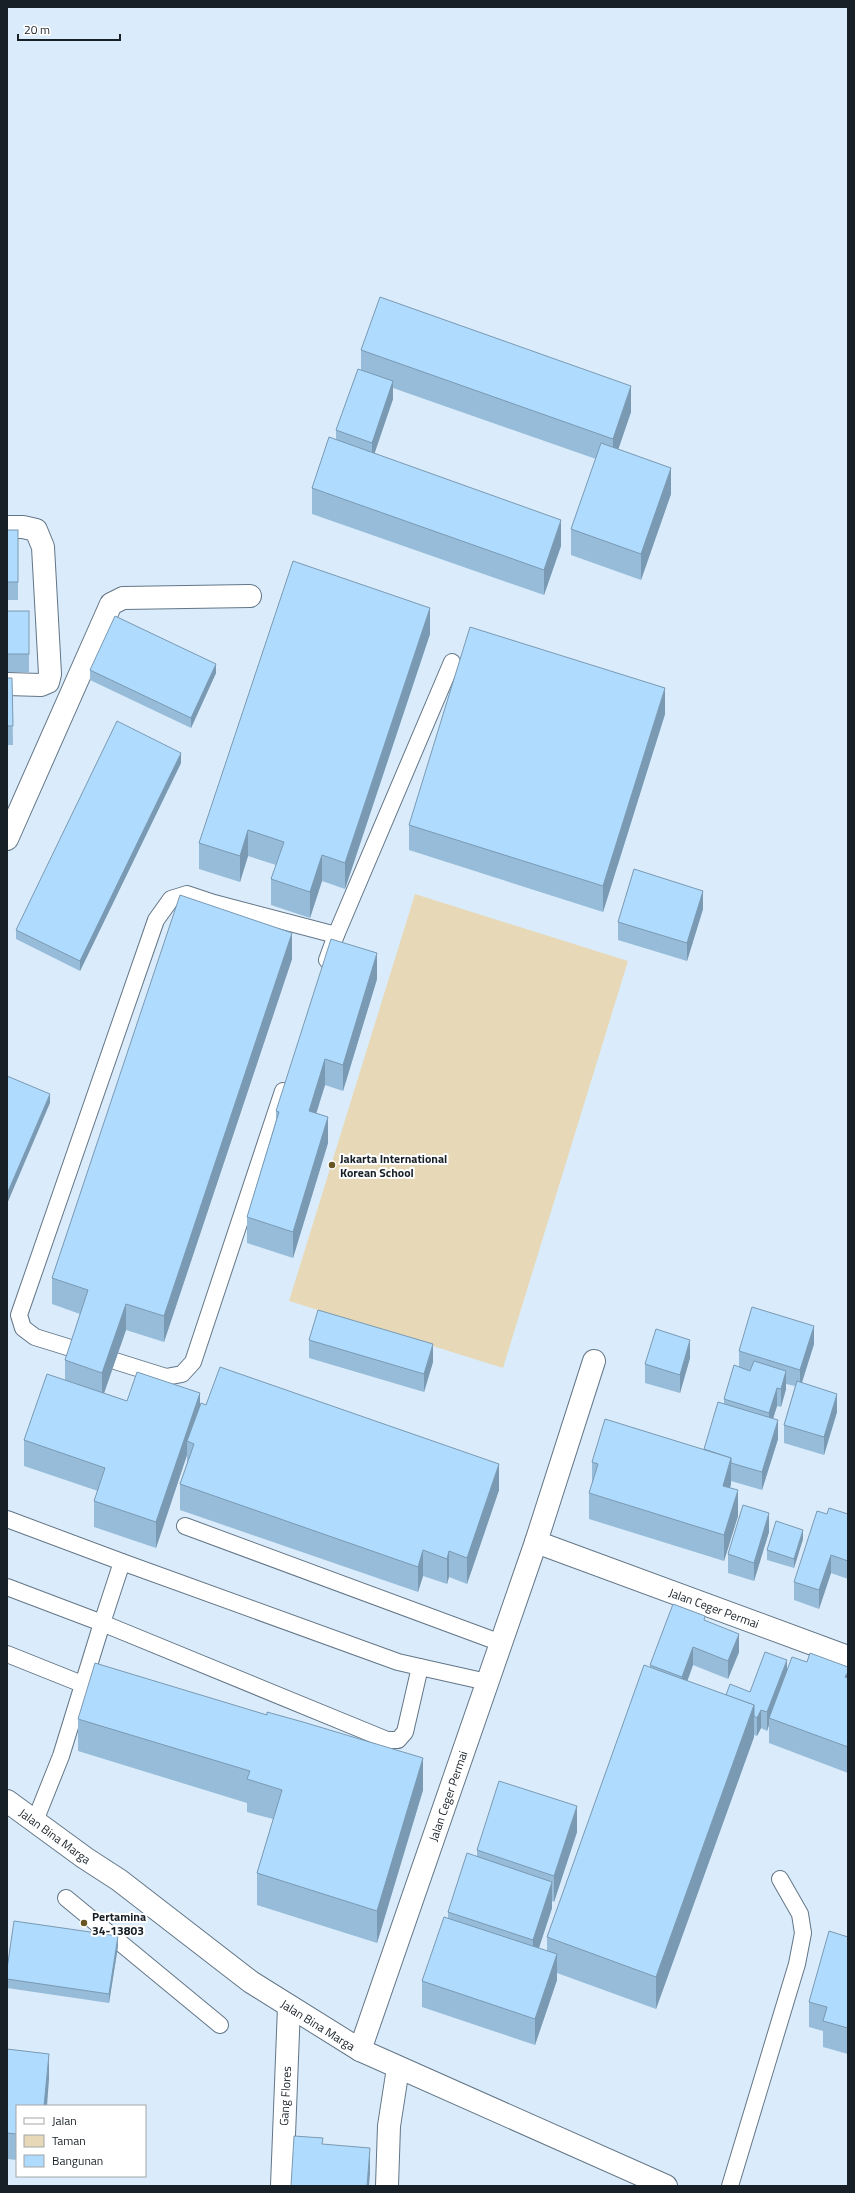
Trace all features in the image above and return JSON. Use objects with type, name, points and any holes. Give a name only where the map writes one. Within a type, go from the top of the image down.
[{"type":"street","points":[[7,527],[23,527],[36,530],[43,547],[50,674],[48,682],[41,684],[7,684]]},
{"type":"street","points":[[7,839],[111,604],[123,598],[250,596]]},
{"type":"street","name":"Jalan Ceger Permai","points":[[360,2050],[536,1542],[594,1360]]},
{"type":"street","name":"Jalan Ceger Permai","points":[[536,1542],[848,1657]]},
{"type":"street","name":"Jalan Bina Marga","points":[[7,1801],[85,1858],[119,1880],[251,1982],[360,2050],[666,2186]]},
{"type":"street","name":"Gang Flores","points":[[282,2186],[289,2007]]},
{"type":"street","points":[[387,2186],[389,2126],[398,2068]]},
{"type":"lane","points":[[323,973],[336,935],[452,662]]},
{"type":"lane","points":[[77,1350],[35,1337],[23,1328],[19,1315],[156,920],[171,899],[187,894],[214,904],[336,935]]},
{"type":"lane","points":[[115,1361],[166,1377],[182,1374],[193,1362],[288,1077]]},
{"type":"lane","points":[[7,1519],[398,1662],[488,1682]]},
{"type":"lane","points":[[185,1526],[501,1643]]},
{"type":"lane","points":[[35,1821],[61,1756],[82,1684],[122,1562]]},
{"type":"lane","points":[[7,1587],[102,1623],[387,1740],[398,1740],[405,1732],[420,1667]]},
{"type":"lane","points":[[7,1654],[82,1684]]},
{"type":"lane","points":[[730,2186],[797,1964],[803,1933],[800,1914],[780,1879]]},
{"type":"lane","points":[[66,1898],[220,2025]]},
{"type":"green space","points":[[415,894],[628,961],[503,1368],[289,1301]]},
{"type":"building","points":[[380,297],[631,386],[613,439],[361,350]]},
{"type":"building","points":[[358,369],[393,381],[372,443],[336,430]]},
{"type":"building","points":[[329,437],[561,520],[544,570],[312,488]]},
{"type":"building","points":[[601,443],[671,468],[641,554],[571,529]]},
{"type":"building","points":[[7,530],[18,530],[18,582],[7,582]]},
{"type":"building","points":[[293,561],[430,608],[345,863],[322,855],[310,892],[271,879],[284,842],[248,830],[240,856],[199,843]]},
{"type":"building","points":[[7,611],[29,611],[29,654],[7,654]]},
{"type":"building","points":[[115,616],[216,664],[191,718],[90,670]]},
{"type":"building","points":[[470,627],[665,688],[603,886],[409,825]]},
{"type":"building","points":[[7,678],[12,678],[13,726],[7,726]]},
{"type":"building","points":[[117,721],[181,753],[80,961],[16,930]]},
{"type":"building","points":[[634,869],[703,891],[687,943],[618,922]]},
{"type":"building","points":[[180,895],[292,933],[164,1316],[126,1304],[102,1373],[65,1360],[88,1290],[52,1278]]},
{"type":"building","points":[[331,939],[377,953],[343,1065],[325,1059],[309,1111],[328,1117],[293,1232],[247,1217],[279,1112],[276,1111]]},
{"type":"building","points":[[7,1076],[50,1094],[7,1194]]},
{"type":"building","points":[[752,1307],[814,1326],[800,1370],[739,1351]]},
{"type":"building","points":[[318,1310],[433,1344],[424,1374],[309,1340]]},
{"type":"building","points":[[656,1329],[690,1340],[680,1375],[645,1364]]},
{"type":"building","points":[[754,1361],[786,1371],[781,1389],[777,1388],[769,1413],[724,1399],[734,1365],[750,1371]]},
{"type":"building","points":[[220,1367],[499,1464],[467,1558],[449,1551],[447,1559],[423,1550],[418,1567],[180,1484],[194,1444],[187,1441],[201,1403],[206,1405]]},
{"type":"building","points":[[137,1372],[200,1393],[156,1522],[94,1501],[105,1468],[24,1440],[47,1374],[127,1401]]},
{"type":"building","points":[[797,1381],[837,1394],[824,1437],[784,1425]]},
{"type":"building","points":[[718,1402],[778,1420],[762,1472],[731,1463],[731,1458],[704,1449]]},
{"type":"building","points":[[605,1419],[731,1458],[723,1486],[738,1490],[724,1535],[589,1493],[598,1464],[592,1462]]},
{"type":"building","points":[[743,1505],[769,1513],[754,1563],[728,1554]]},
{"type":"building","points":[[829,1508],[848,1514],[848,1561],[831,1555],[819,1590],[794,1582],[817,1511],[827,1514]]},
{"type":"building","points":[[776,1521],[803,1530],[794,1559],[767,1550]]},
{"type":"building","points":[[673,1604],[705,1616],[704,1620],[739,1634],[728,1661],[693,1647],[682,1677],[650,1665]]},
{"type":"building","points":[[765,1652],[787,1660],[767,1712],[761,1710],[757,1718],[754,1716],[754,1705],[726,1695],[730,1684],[750,1692]]},
{"type":"building","points":[[810,1653],[848,1667],[848,1672],[845,1677],[848,1678],[848,1747],[769,1718],[792,1657],[807,1662]]},
{"type":"building","points":[[95,1663],[267,1715],[267,1712],[423,1758],[377,1911],[257,1873],[282,1790],[247,1779],[250,1771],[78,1719]]},
{"type":"building","points":[[644,1665],[754,1705],[656,1977],[547,1937]]},
{"type":"building","points":[[499,1781],[577,1806],[554,1876],[477,1850]]},
{"type":"building","points":[[467,1853],[552,1882],[533,1940],[448,1912]]},
{"type":"building","points":[[444,1917],[557,1954],[535,2019],[422,1981]]},
{"type":"building","points":[[14,1921],[118,1936],[109,1994],[7,1979]]},
{"type":"building","points":[[829,1931],[848,1937],[848,2028],[823,2021],[827,2007],[809,2002]]},
{"type":"building","points":[[7,2049],[49,2054],[44,2105],[16,2105],[16,2134],[7,2133]]},
{"type":"building","points":[[294,2136],[323,2138],[322,2144],[370,2148],[367,2186],[291,2186]]},
{"type":"place","name":"Jakarta International Korean School","points":[[332,1165]]},
{"type":"place","name":"Pertamina 34-13803","points":[[84,1923]]}]
